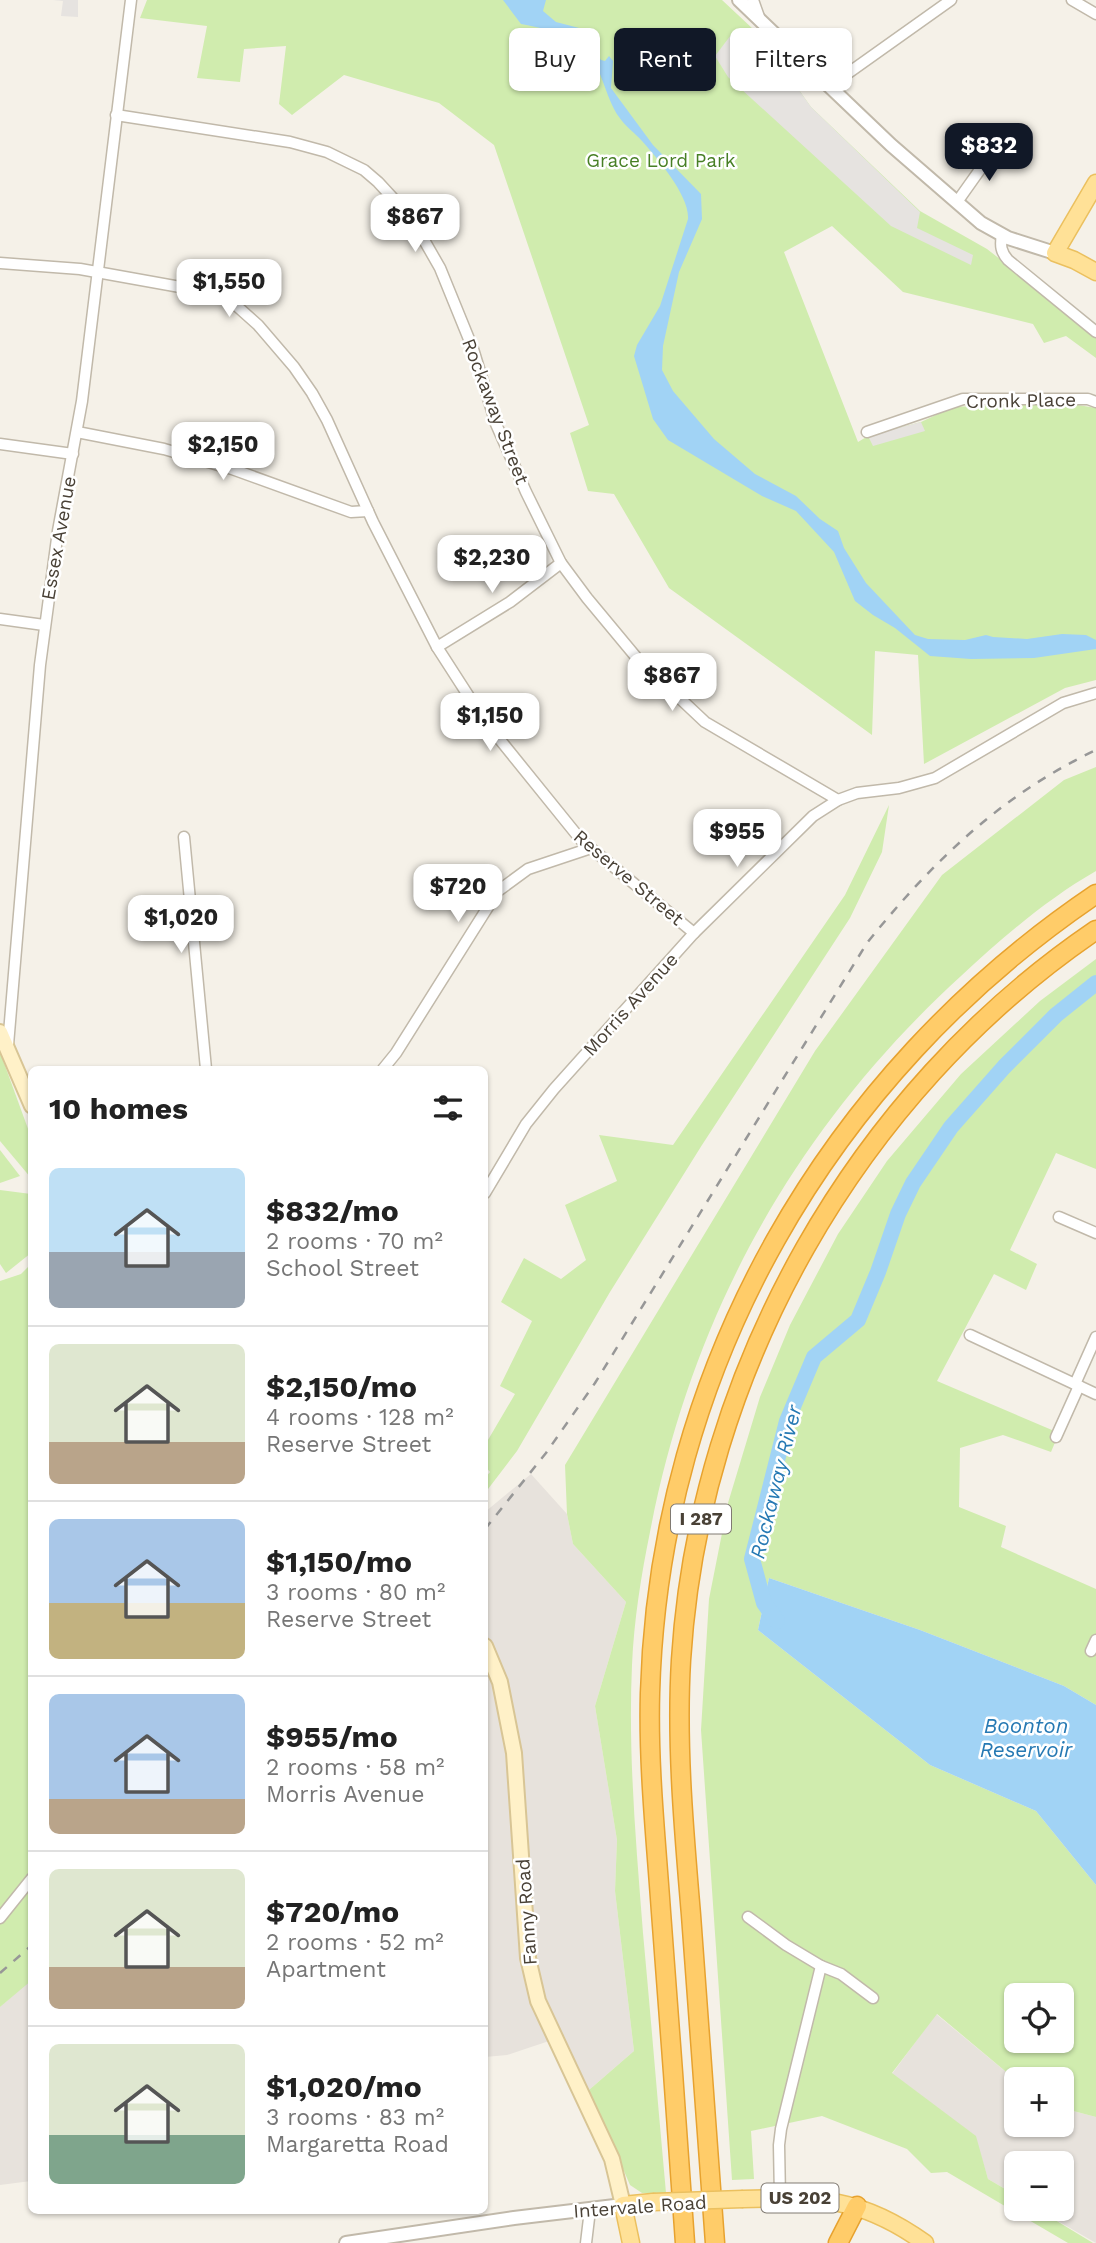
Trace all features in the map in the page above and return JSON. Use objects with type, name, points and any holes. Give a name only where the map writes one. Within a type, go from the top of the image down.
[{"type":"highway","points":[[872,1097],[926,1027],[955,995],[1011,944],[1096,881]]},
{"type":"highway","name":"I 287","points":[[685,2243],[651,1762],[652,1660],[663,1558],[695,1425],[745,1299],[776,1238],[806,1189],[872,1097],[917,1045],[982,982],[1044,931],[1096,894]]},
{"type":"highway","name":"I 287","points":[[715,2243],[682,1795],[680,1695],[692,1562],[717,1456],[745,1372],[772,1311],[808,1243],[855,1168],[902,1107],[962,1042],[1010,996],[1096,930]]},
{"type":"highway","points":[[838,2243],[857,2206]]},
{"type":"main road","points":[[1096,183],[1055,253],[1096,272]]},
{"type":"main road","points":[[0,1032],[28,1097]]},
{"type":"main road","name":"Fanny Road","points":[[488,1653],[500,1682],[512,1742],[527,1958],[532,1980],[538,2001],[612,2159],[623,2205]]},
{"type":"main road","name":"Intervale Road","points":[[623,2205],[780,2198],[827,2200],[857,2206],[886,2218],[925,2243]]},
{"type":"main road","points":[[623,2205],[631,2243]]},
{"type":"street","name":"Essex Avenue","points":[[8,1051],[44,625],[73,454],[131,0]]},
{"type":"street","name":"Essex Avenue","points":[[128,28],[138,0]]},
{"type":"street","points":[[739,0],[769,28]]},
{"type":"street","points":[[753,0],[759,18]]},
{"type":"street","points":[[852,70],[951,0]]},
{"type":"street","points":[[1072,0],[1096,15]]},
{"type":"street","points":[[835,91],[891,145],[981,223],[1002,235],[1055,253]]},
{"type":"street","name":"Rockaway Street","points":[[116,115],[290,142],[327,152],[364,170],[387,191],[412,219],[440,268],[473,349],[496,424],[561,563],[636,657],[705,722],[838,800]]},
{"type":"street","points":[[957,202],[996,147]]},
{"type":"street","points":[[1002,235],[1000,244],[1008,260],[1096,332]]},
{"type":"street","name":"Reserve Street","points":[[0,263],[98,273],[219,294],[240,307],[275,343],[312,393],[437,647],[490,728],[581,840],[694,933]]},
{"type":"street","name":"Cronk Place","points":[[867,432],[963,399],[1088,399],[1096,402]]},
{"type":"street","points":[[76,432],[164,449],[233,469],[351,512],[368,511]]},
{"type":"street","points":[[0,444],[73,454]]},
{"type":"street","points":[[437,647],[510,603],[561,563]]},
{"type":"street","points":[[0,619],[44,625]]},
{"type":"street","name":"Morris Avenue","points":[[488,1188],[537,1110],[694,933],[813,816],[838,800],[857,793],[899,788],[935,778],[1063,703],[1096,693]]},
{"type":"street","points":[[184,837],[206,1066]]},
{"type":"street","points":[[385,1066],[498,891],[527,869],[591,848]]},
{"type":"street","points":[[1059,1217],[1096,1233]]},
{"type":"street","points":[[970,1335],[1096,1394]]},
{"type":"street","points":[[1056,1437],[1096,1337]]},
{"type":"street","points":[[1091,1651],[1096,1640]]},
{"type":"street","points":[[0,1918],[28,1883]]},
{"type":"street","points":[[748,1917],[786,1945],[821,1966],[841,1974],[873,1998]]},
{"type":"street","points":[[780,2198],[781,2129],[821,1966]]},
{"type":"street","name":"Intervale Road","points":[[346,2243],[623,2205]]},
{"type":"street","points":[[586,2243],[590,2210]]},
{"type":"shaded area","points":[[53,0],[78,0],[78,17],[61,16],[63,1]]},
{"type":"shaded area","points":[[730,36],[730,79],[716,58]]},
{"type":"shaded area","points":[[743,91],[800,91],[811,107],[920,212],[917,228],[973,255],[971,265],[891,226]]},
{"type":"shaded area","points":[[921,422],[925,431],[873,446],[868,436]]},
{"type":"shaded area","points":[[531,1474],[567,1514],[573,1544],[626,1602],[595,1706],[617,1840],[615,1891],[634,2051],[589,2090],[564,2036],[507,2055],[488,2057],[488,1510]]},
{"type":"shaded area","points":[[28,1983],[28,2181],[0,2185],[0,2007]]},
{"type":"shaded area","points":[[936,2014],[1004,2070],[1004,2137],[1074,2137],[1074,2111],[1096,2117],[1096,2243],[1058,2221],[1074,2221],[1074,2151],[1004,2151],[1004,2188],[988,2179],[975,2136],[892,2074]]},
{"type":"green space","name":"Grace Lord Park","points":[[147,0],[722,0],[752,28],[730,28],[730,91],[800,91],[811,107],[920,211],[987,249],[1096,334],[1096,358],[1066,336],[1044,343],[1033,324],[903,292],[832,226],[784,252],[858,442],[868,436],[921,422],[953,407],[1060,402],[1096,408],[1096,680],[1065,688],[924,764],[918,655],[875,651],[872,735],[669,588],[614,494],[588,491],[570,433],[589,425],[494,145],[439,103],[344,75],[292,115],[279,104],[286,46],[244,49],[240,82],[197,78],[207,26],[140,18]]},
{"type":"green space","points":[[1096,767],[1096,871],[1009,933],[961,976],[902,1034],[849,1096],[801,1161],[759,1229],[723,1300],[693,1374],[669,1451],[650,1532],[638,1598],[633,1648],[631,1732],[635,1832],[666,2193],[642,2193],[630,2185],[589,2090],[634,2051],[615,1891],[617,1840],[595,1706],[626,1602],[573,1544],[567,1514],[565,1465],[815,1051],[942,875],[1064,780]]},
{"type":"green space","points":[[889,805],[882,852],[850,918],[610,1292],[517,1451],[488,1489],[488,1440],[515,1394],[500,1386],[532,1321],[501,1302],[524,1258],[561,1279],[586,1260],[565,1205],[617,1181],[599,1135],[673,1145],[845,895]]},
{"type":"green space","points":[[1096,959],[1096,1169],[1056,1153],[1010,1250],[1037,1264],[1026,1290],[994,1274],[937,1381],[1059,1433],[1051,1452],[1003,1435],[960,1448],[959,1507],[1006,1526],[1001,1547],[1096,1589],[1096,1705],[1064,1686],[920,1630],[769,1578],[758,1630],[930,1765],[1036,1811],[1096,1885],[1096,2117],[1074,2111],[1074,2067],[1004,2067],[1004,2070],[937,2014],[892,2073],[976,2136],[988,2179],[1004,2188],[1004,2205],[947,2172],[931,2173],[907,2149],[822,2116],[751,2131],[754,2179],[732,2180],[701,1730],[709,1599],[728,1503],[760,1397],[790,1325],[838,1234],[887,1161],[961,1074],[1040,1001]]},
{"type":"green space","points":[[0,1052],[28,1129],[28,1174],[0,1141]]},
{"type":"green space","points":[[0,1150],[20,1176],[0,1183]]},
{"type":"green space","points":[[0,1190],[28,1194],[28,1255],[6,1273],[0,1264]]},
{"type":"green space","points":[[28,1267],[28,1983],[0,2007],[0,1281],[21,1274]]},
{"type":"green space","points":[[1031,2221],[1057,2221],[1093,2243],[1068,2243]]},
{"type":"water","points":[[503,0],[546,0],[543,11],[556,22],[579,28],[540,28],[521,24]]},
{"type":"water","points":[[609,56],[613,61],[611,88],[653,145],[701,194],[702,219],[679,272],[663,346],[662,370],[673,391],[714,439],[755,474],[796,496],[820,519],[838,531],[844,548],[866,583],[915,635],[928,639],[965,640],[986,635],[1027,639],[1062,634],[1086,635],[1096,640],[1096,649],[1034,658],[971,659],[930,656],[855,601],[834,552],[796,511],[762,496],[668,440],[653,419],[634,356],[637,345],[660,306],[688,219],[687,210],[664,167],[619,117],[600,74],[600,59],[605,61]]},
{"type":"water","name":"Boonton Reservoir","points":[[769,1578],[920,1630],[1064,1686],[1096,1705],[1096,1885],[1036,1811],[930,1765],[758,1630]]},
{"type":"waterway","name":"Rockaway River","points":[[777,1621],[764,1603],[752,1559],[787,1421],[814,1357],[858,1320],[898,1214],[913,1183],[951,1127],[1004,1067],[1056,1015],[1096,983]]},
{"type":"railway","points":[[488,1525],[546,1453],[595,1383],[867,943],[917,885],[970,833],[1029,788],[1096,750]]},
{"type":"railway","points":[[0,1973],[28,1948]]}]
